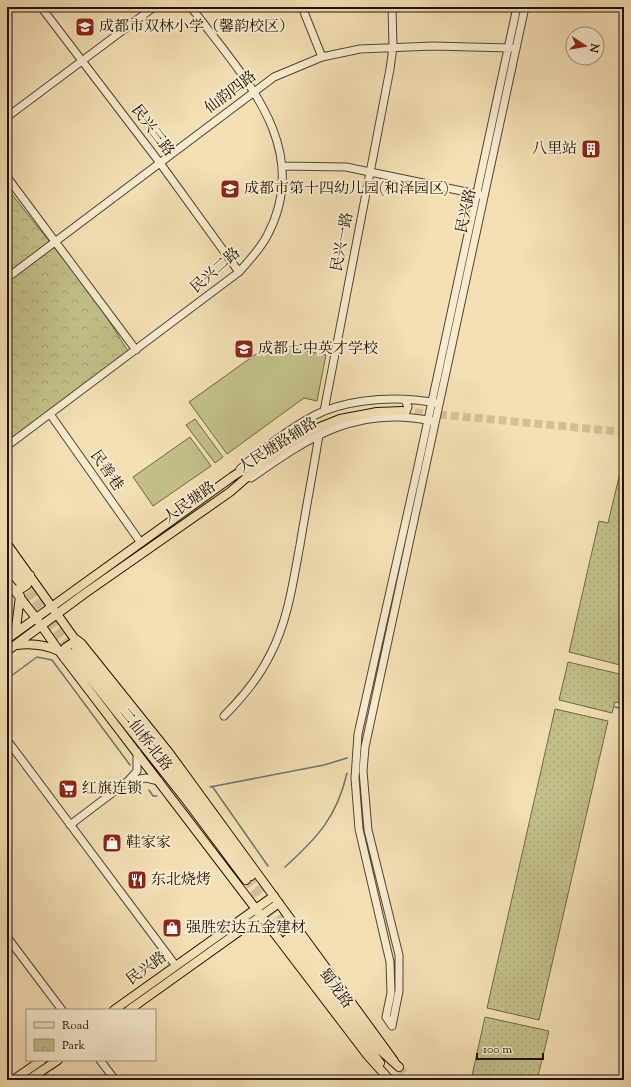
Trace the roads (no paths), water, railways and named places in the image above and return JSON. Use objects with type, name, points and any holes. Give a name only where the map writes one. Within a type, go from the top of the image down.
[{"type":"main road","name":"人民塘路","points":[[9,638],[232,477],[252,465],[288,439],[325,418],[359,409],[404,408]]},
{"type":"main road","name":"人民塘路","points":[[7,651],[84,594],[230,492],[253,472],[288,446],[321,426],[340,419],[361,414],[404,408]]},
{"type":"main road","points":[[7,544],[25,579],[27,586],[19,590],[12,589]]},
{"type":"main road","points":[[7,555],[25,579],[58,614],[74,638],[73,651],[192,795],[248,878]]},
{"type":"main road","points":[[7,567],[25,579]]},
{"type":"main road","name":"二仙桥北路","points":[[7,582],[20,596],[59,651],[73,651],[137,752],[261,916]]},
{"type":"main road","points":[[9,638],[16,628],[20,596]]},
{"type":"main road","points":[[15,645],[27,644],[51,648],[59,651]]},
{"type":"main road","name":"蜀龙路","points":[[73,651],[170,754],[397,1064],[379,1049],[290,937],[377,1058],[389,1079]]},
{"type":"main road","name":"民兴路","points":[[115,1009],[255,909],[276,899]]},
{"type":"main road","name":"民兴路","points":[[130,1009],[261,916],[276,899]]},
{"type":"main road","name":"蜀龙路","points":[[261,916],[368,1056],[389,1079]]},
{"type":"main road","points":[[13,1080],[41,1061]]},
{"type":"main road","points":[[28,1080],[56,1061]]},
{"type":"street","name":"民兴三路","points":[[41,7],[160,163],[239,272]]},
{"type":"street","points":[[7,117],[154,7]]},
{"type":"street","name":"民兴二路","points":[[7,446],[239,272],[256,253],[267,237],[274,222],[283,186],[282,153],[268,116],[254,92],[191,7]]},
{"type":"street","points":[[302,7],[322,57]]},
{"type":"street","name":"民兴一路","points":[[324,411],[393,47],[392,7]]},
{"type":"street","name":"民兴路","points":[[516,7],[432,402],[363,707],[356,753],[355,778],[359,829],[390,962],[391,994],[386,1018],[392,1026],[399,991],[399,955],[368,830],[363,771],[369,729],[525,7]]},
{"type":"street","name":"仙韵四路","points":[[7,278],[274,77],[322,57],[360,49],[433,46],[508,47],[516,49]]},
{"type":"street","points":[[282,166],[346,167],[485,195]]},
{"type":"street","points":[[7,177],[136,350]]},
{"type":"street","name":"人民塘路辅路","points":[[232,477],[249,461],[286,433],[324,411],[377,400],[404,408],[428,420],[436,421]]},
{"type":"street","name":"人民塘路辅路","points":[[230,492],[298,446],[332,428],[404,408],[432,402],[440,404]]},
{"type":"street","name":"民善巷","points":[[50,414],[141,543]]},
{"type":"street","points":[[224,716],[242,698],[258,677],[271,654],[282,628],[296,564],[319,435]]},
{"type":"street","points":[[7,740],[176,966]]},
{"type":"street","points":[[70,825],[128,781],[137,771],[137,752]]},
{"type":"street","points":[[128,781],[146,778],[159,781]]},
{"type":"street","points":[[7,937],[61,1009]]},
{"type":"street","points":[[101,1061],[115,1080]]},
{"type":"waterway","points":[[7,679],[37,657],[52,660],[130,765]]},
{"type":"waterway","points":[[615,707],[624,709]]},
{"type":"waterway","points":[[210,787],[324,765],[347,758]]},
{"type":"waterway","points":[[285,867],[307,846],[324,826],[338,802],[347,773]]},
{"type":"waterway","points":[[212,786],[268,866]]},
{"type":"waterway","points":[[149,790],[153,796],[157,796]]},
{"type":"tunnel","points":[[403,411],[624,432]]},
{"type":"tunnel","points":[[25,579],[76,648]]},
{"type":"tunnel","points":[[20,583],[70,653]]},
{"type":"tunnel","points":[[251,876],[293,935]]},
{"type":"tunnel","points":[[246,880],[287,939]]},
{"type":"tunnel","points":[[399,1067],[410,1080]]},
{"type":"place","name":"成都市双林小学（馨韵校区）","points":[[85,27]]},
{"type":"place","name":"八里站","points":[[591,149]]},
{"type":"place","name":"成都市第十四幼儿园(和泽园区)","points":[[230,189]]},
{"type":"place","name":"成都七中英才学校","points":[[244,349]]},
{"type":"place","name":"红旗连锁","points":[[68,789]]},
{"type":"place","name":"鞋家家","points":[[112,843]]},
{"type":"place","name":"东北烧烤","points":[[137,880]]},
{"type":"place","name":"强胜宏达五金建材","points":[[172,928]]}]
